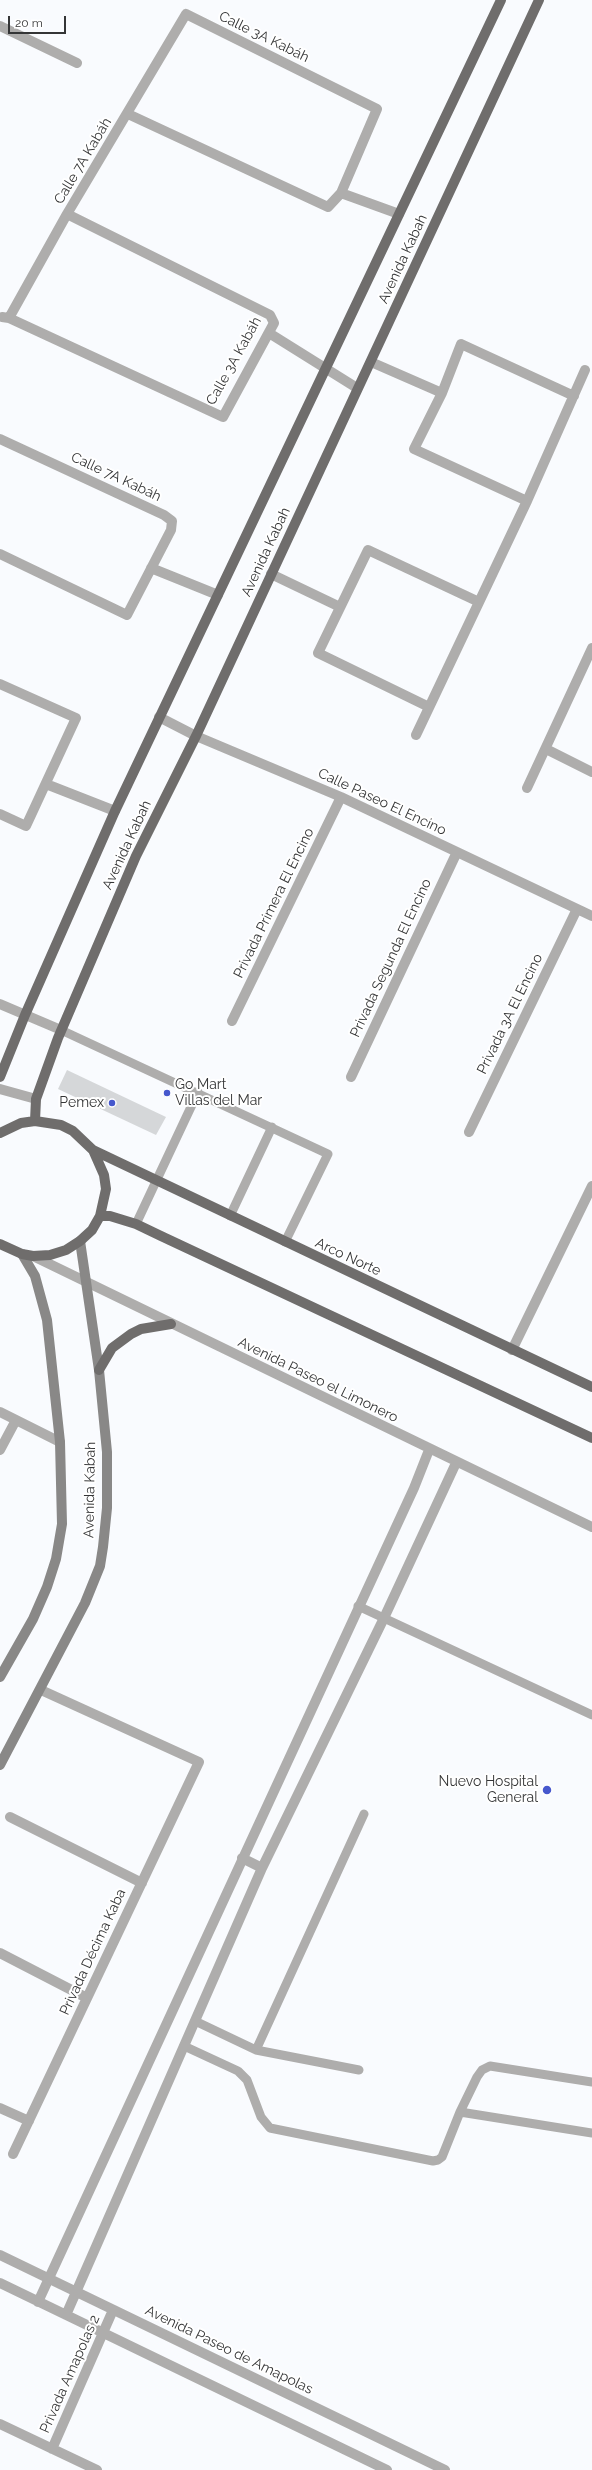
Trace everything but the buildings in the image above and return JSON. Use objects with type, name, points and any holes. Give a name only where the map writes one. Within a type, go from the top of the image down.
[{"type":"main road","name":"Avenida Kabah","points":[[0,1077],[25,1015],[115,811],[501,0]]},
{"type":"main road","name":"Avenida Kabah","points":[[35,1121],[36,1099],[61,1030],[136,856],[196,736],[539,0]]},
{"type":"main road","points":[[0,1133],[21,1123],[35,1121],[61,1125],[79,1136],[93,1150],[104,1175],[106,1189],[100,1216],[92,1230],[80,1242],[66,1250],[50,1255],[33,1256],[22,1254],[0,1244]]},
{"type":"main road","name":"Arco Norte","points":[[93,1150],[592,1387]]},
{"type":"main road","points":[[100,1216],[110,1216],[136,1224],[592,1438]]},
{"type":"main road","name":"Avenida Kabah","points":[[0,1765],[41,1690],[85,1603],[100,1566],[107,1508],[107,1452],[99,1370],[80,1242]]},
{"type":"main road","name":"Avenida Kabah","points":[[0,1677],[33,1619],[56,1559],[62,1524],[60,1442],[47,1320],[36,1276],[22,1254]]},
{"type":"main road","points":[[99,1370],[112,1348],[131,1334],[141,1329],[171,1324]]},
{"type":"street","name":"Calle 7A Kabáh","points":[[6,318],[186,14]]},
{"type":"street","name":"Calle 3A Kabáh","points":[[128,114],[328,207],[341,193],[377,109],[186,14]]},
{"type":"street","points":[[0,26],[77,63]]},
{"type":"street","points":[[341,193],[398,214]]},
{"type":"street","name":"Calle 3A Kabáh","points":[[6,318],[223,417],[274,323],[270,315],[67,214]]},
{"type":"street","points":[[269,333],[357,388]]},
{"type":"street","points":[[527,501],[414,449],[442,393],[461,344],[574,396]]},
{"type":"street","points":[[371,362],[442,393]]},
{"type":"street","points":[[416,735],[527,501],[585,370]]},
{"type":"street","name":"Calle 7A Kabáh","points":[[0,439],[164,515],[172,521],[171,530],[127,614],[0,554]]},
{"type":"street","points":[[428,707],[318,653],[340,607],[368,550],[479,602]]},
{"type":"street","points":[[151,568],[218,595]]},
{"type":"street","points":[[271,574],[340,607]]},
{"type":"street","points":[[527,788],[592,648]]},
{"type":"street","points":[[0,684],[76,718],[26,826],[0,814]]},
{"type":"street","name":"Calle Paseo El Encino","points":[[159,717],[196,736],[341,797],[592,916]]},
{"type":"street","points":[[546,749],[592,772]]},
{"type":"street","points":[[46,784],[115,811]]},
{"type":"street","name":"Privada Primera El Encino","points":[[232,1021],[341,797]]},
{"type":"street","name":"Privada Segunda El Encino","points":[[351,1077],[457,852]]},
{"type":"street","name":"Privada 3A El Encino","points":[[469,1132],[577,910]]},
{"type":"street","points":[[0,1004],[61,1030]]},
{"type":"street","points":[[0,1089],[36,1099]]},
{"type":"street","points":[[512,1350],[592,1186]]},
{"type":"street","name":"Avenida Paseo el Limonero","points":[[33,1256],[429,1450],[592,1527]]},
{"type":"street","points":[[0,1412],[60,1442]]},
{"type":"street","points":[[0,1450],[16,1420]]},
{"type":"street","points":[[38,2302],[429,1450]]},
{"type":"street","points":[[66,2315],[262,1868],[384,1618],[456,1462]]},
{"type":"street","name":"Privada Décima Kaba","points":[[13,2154],[199,1762],[41,1690]]},
{"type":"street","points":[[10,1817],[142,1883]]},
{"type":"street","points":[[242,1858],[262,1868]]},
{"type":"street","points":[[0,1953],[87,1998]]},
{"type":"street","points":[[0,2108],[29,2121]]},
{"type":"street","name":"Avenida Paseo de Amapolas","points":[[0,2255],[445,2470]]},
{"type":"street","points":[[0,2283],[387,2470]]},
{"type":"street","name":"Privada Amapolas 2","points":[[52,2449],[113,2310]]},
{"type":"street","points":[[0,2424],[97,2470]]},
{"type":"lane","points":[[61,1030],[198,1092],[328,1154],[285,1242]]},
{"type":"lane","points":[[136,1224],[198,1092]]},
{"type":"lane","points":[[230,1216],[272,1127]]},
{"type":"lane","points":[[358,1606],[592,1715]]},
{"type":"lane","points":[[256,2050],[364,1814]]},
{"type":"lane","points":[[195,2021],[256,2050],[359,2070]]},
{"type":"lane","points":[[184,2046],[238,2071],[247,2080],[261,2117],[270,2128],[438,2160],[442,2157],[476,2077],[482,2070],[490,2066],[592,2082]]},
{"type":"lane","points":[[460,2112],[592,2133]]},
{"type":"place","name":"Go Mart Villas del Mar","points":[[167,1093]]},
{"type":"place","name":"Pemex","points":[[112,1103]]},
{"type":"place","name":"Nuevo Hospital General","points":[[547,1790]]}]
